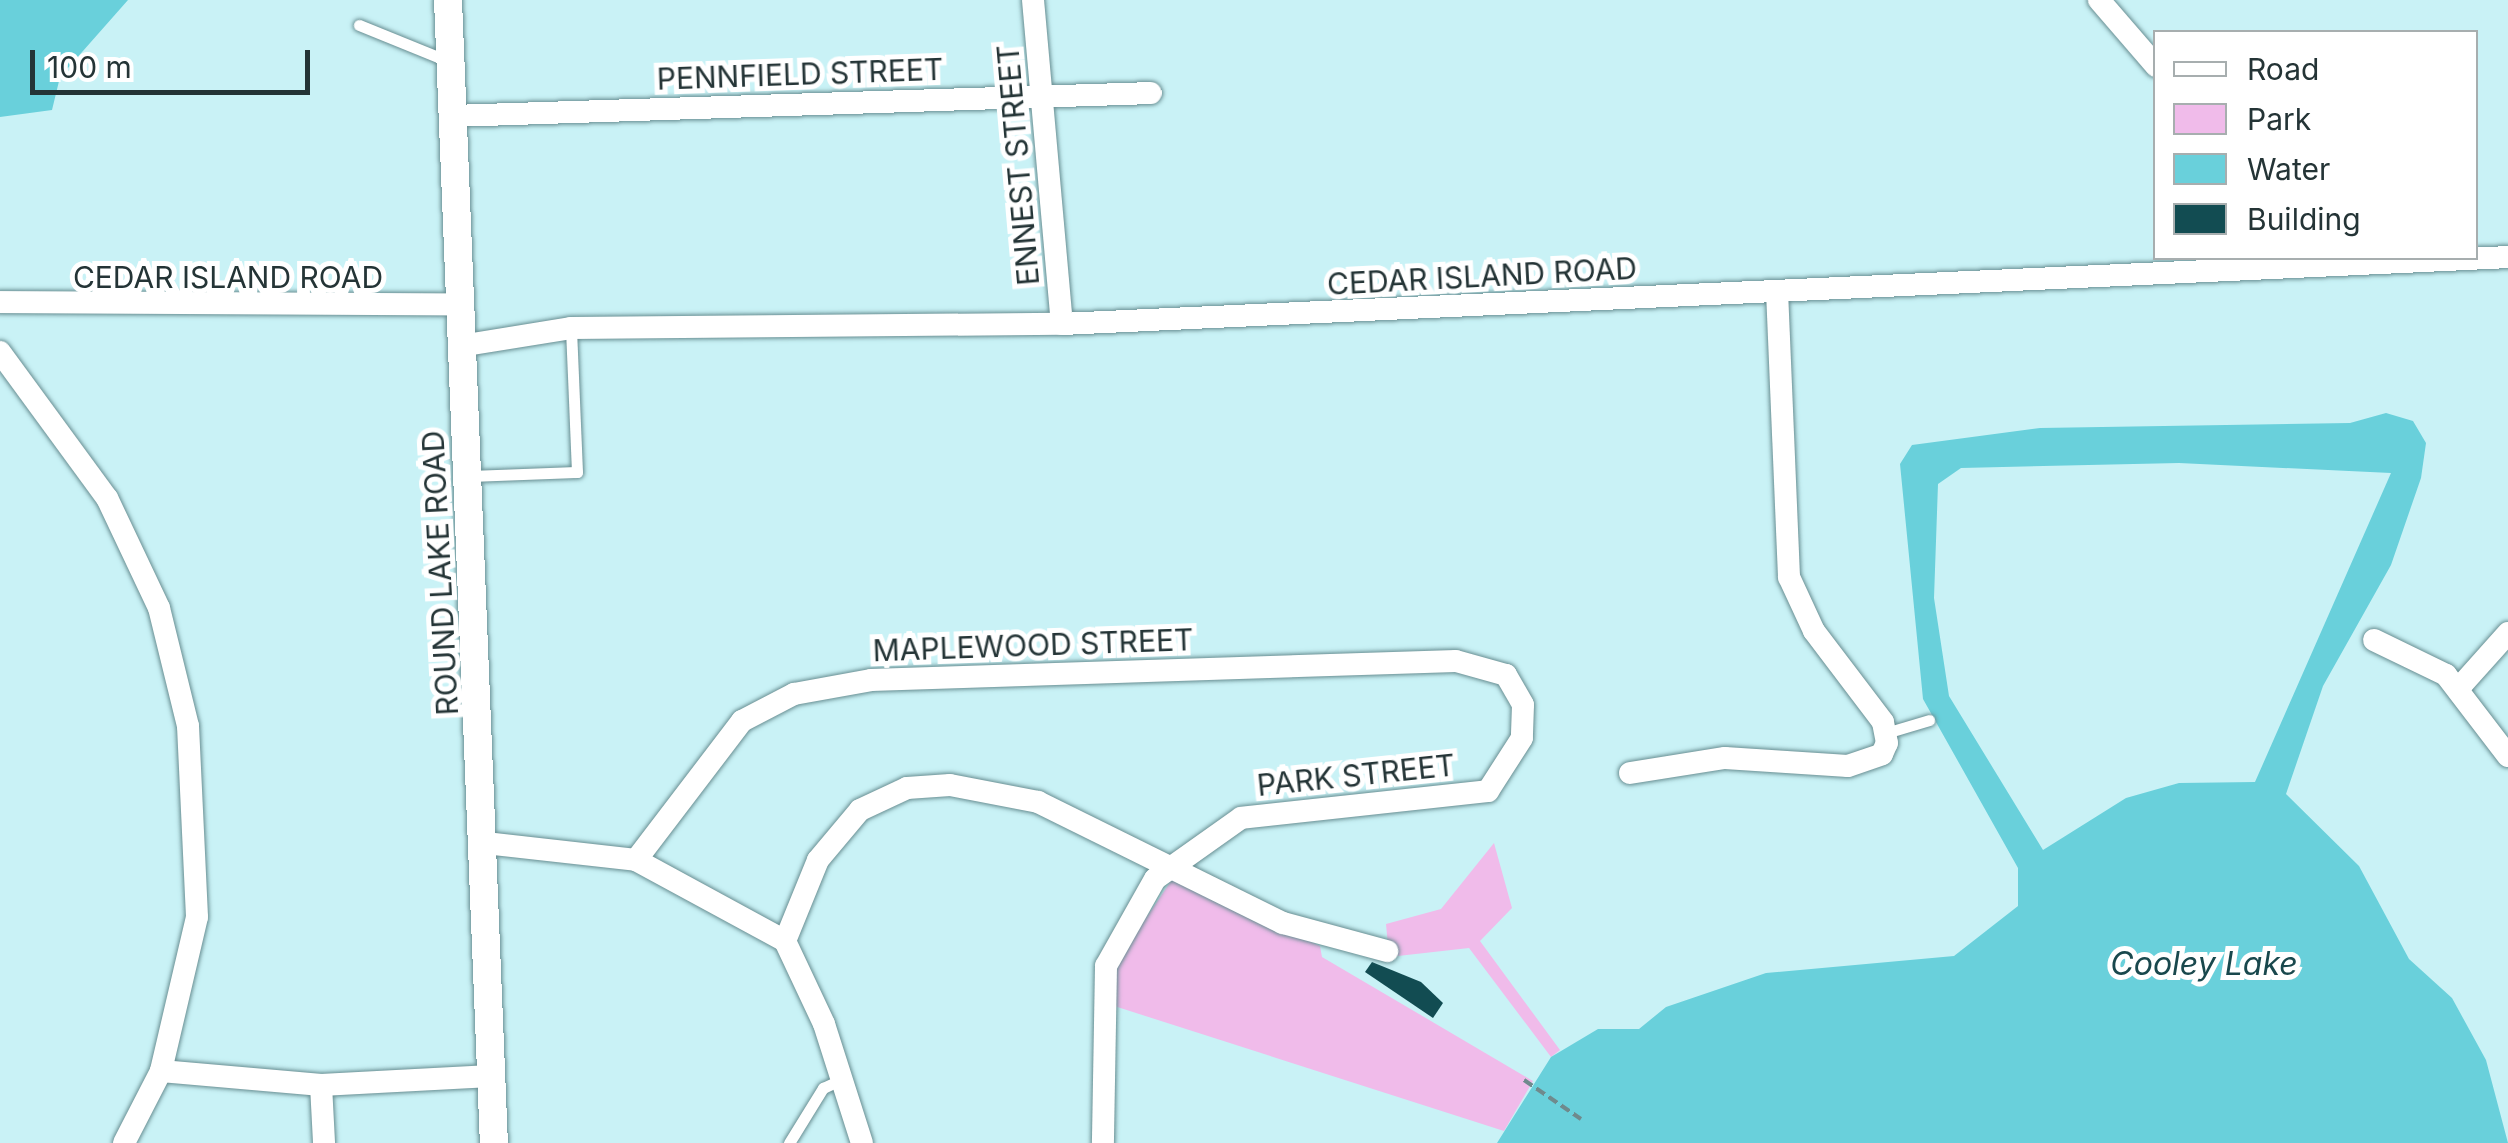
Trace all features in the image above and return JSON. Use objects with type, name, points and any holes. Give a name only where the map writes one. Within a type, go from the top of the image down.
[{"type":"street","name":"ROUND LAKE ROAD","points":[[448,0],[458,304],[485,843],[494,1143]]},
{"type":"street","name":"ENNEST STREET","points":[[1034,0],[1038,95],[1062,324]]},
{"type":"street","points":[[2100,0],[2153,62]]},
{"type":"street","name":"PENNFIELD STREET","points":[[452,116],[1151,94]]},
{"type":"street","name":"CEDAR ISLAND ROAD","points":[[2478,258],[2508,257]]},
{"type":"street","name":"CEDAR ISLAND ROAD","points":[[460,346],[571,328],[1062,324],[1777,292],[2224,264],[2386,260]]},
{"type":"street","points":[[1630,772],[1726,758],[1848,766],[1872,760],[1886,738],[1814,631],[1789,577],[1777,292]]},
{"type":"street","name":"CEDAR ISLAND ROAD","points":[[0,302],[458,304]]},
{"type":"street","points":[[0,352],[107,498],[178,664],[200,879],[161,1071],[124,1143]]},
{"type":"street","points":[[2458,689],[2508,633]]},
{"type":"street","points":[[2374,640],[2458,689],[2508,756]]},
{"type":"street","name":"MAPLEWOOD STREET","points":[[636,860],[742,721],[794,694],[871,680],[1456,661],[1506,675]]},
{"type":"street","name":"PARK STREET","points":[[1103,1143],[1106,966],[1132,910],[1168,869],[1241,818],[1488,791],[1507,775],[1522,738],[1523,706],[1506,675]]},
{"type":"street","points":[[786,941],[818,860],[860,810],[908,788],[950,785],[1038,802],[1168,869],[1318,936],[1387,951]]},
{"type":"street","points":[[485,843],[636,860],[786,941],[844,1078],[862,1143]]},
{"type":"street","points":[[161,1071],[321,1085],[491,1076]]},
{"type":"street","points":[[321,1085],[324,1143]]},
{"type":"lane","points":[[359,25],[450,62]]},
{"type":"lane","points":[[468,476],[577,472],[571,328]]},
{"type":"lane","points":[[1886,738],[1930,720]]},
{"type":"lane","points":[[789,1143],[823,1088],[844,1078]]},
{"type":"path","points":[[1524,1080],[1581,1120]]},
{"type":"green space","points":[[1494,843],[1512,908],[1480,941],[1560,1050],[1551,1057],[1469,948],[1389,957],[1386,924],[1441,909]]},
{"type":"green space","points":[[1173,878],[1320,946],[1322,957],[1533,1081],[1504,1131],[1108,1004],[1113,967]]},
{"type":"water","points":[[0,0],[128,0],[60,77],[52,110],[0,117]]},
{"type":"water","name":"Cooley Lake","points":[[2386,413],[2413,421],[2426,443],[2421,478],[2391,565],[2323,686],[2286,794],[2359,866],[2409,959],[2452,998],[2486,1060],[2508,1143],[1497,1143],[1551,1057],[1598,1029],[1639,1029],[1666,1007],[1766,973],[1954,956],[2018,906],[2018,868],[1923,699],[1900,464],[1912,445],[2040,428],[2350,423]],"holes":[[[2179,463],[2391,473],[2255,782],[2179,783],[2126,798],[2043,850],[1949,696],[1934,598],[1938,484],[1961,468]]]},
{"type":"building","points":[[1372,962],[1421,982],[1443,1003],[1433,1018],[1365,972]]}]
